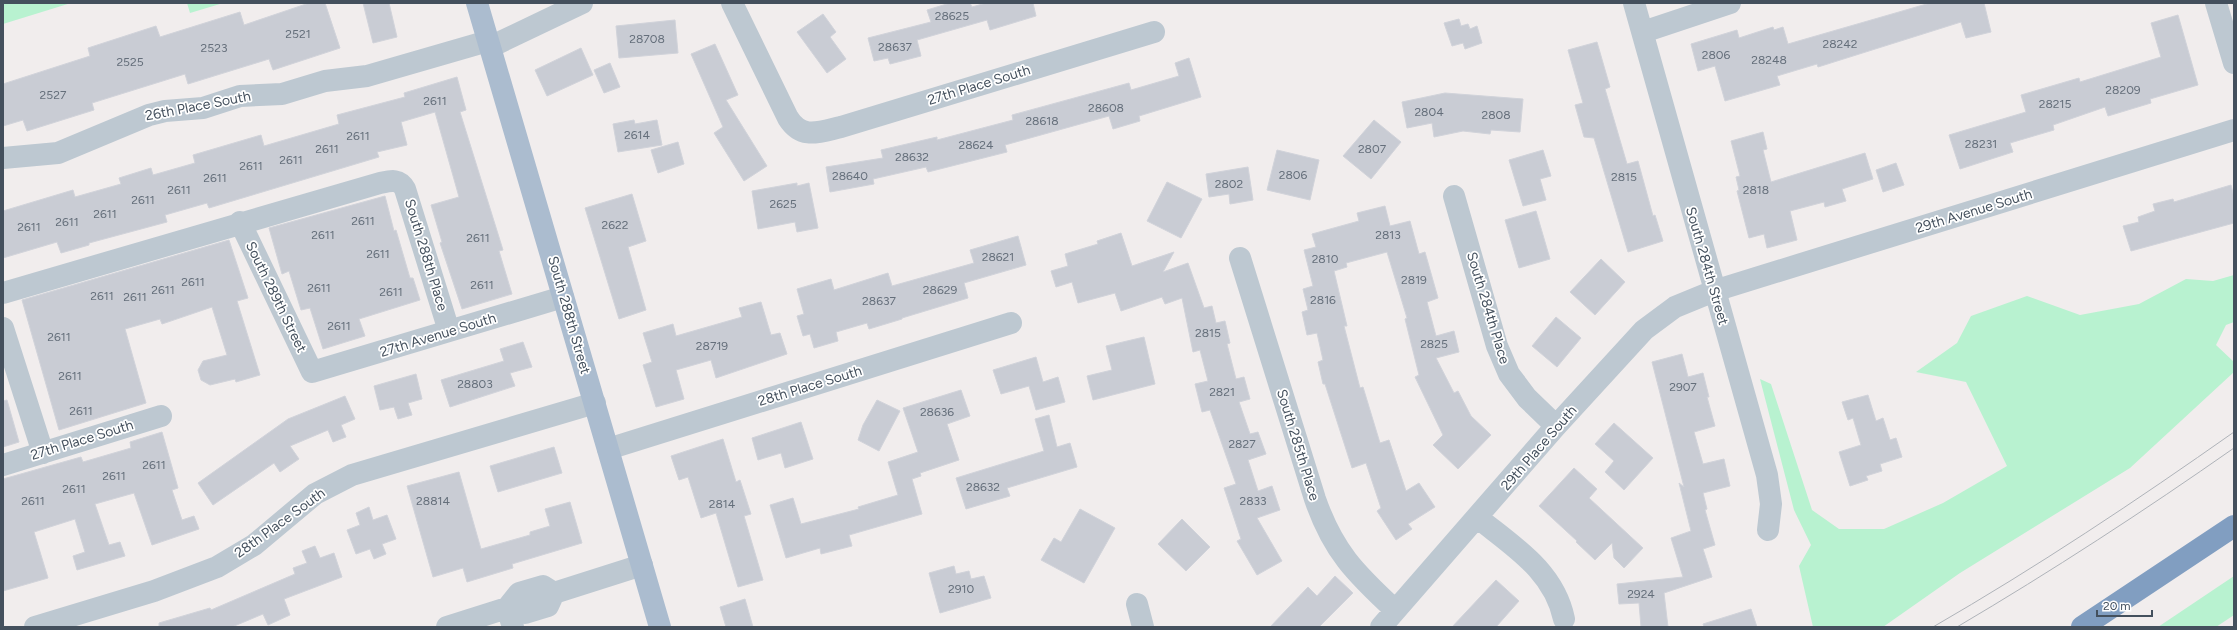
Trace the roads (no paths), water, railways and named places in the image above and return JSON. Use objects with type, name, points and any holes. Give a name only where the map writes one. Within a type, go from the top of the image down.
[{"type":"highway","points":[[2082,627],[2234,526]]},
{"type":"main road","name":"South 288th Street","points":[[477,3],[660,627]]},
{"type":"street","name":"26th Place South","points":[[3,158],[58,153],[149,115],[165,111],[203,108],[240,96],[282,94],[325,81],[372,74],[489,44],[582,3]]},
{"type":"street","name":"27th Place South","points":[[732,3],[780,102],[793,125],[802,132],[818,132],[841,127],[1154,32]]},
{"type":"street","name":"South 284th Street","points":[[1634,3],[1767,475],[1771,504],[1768,530]]},
{"type":"street","points":[[1643,32],[1730,3]]},
{"type":"street","points":[[2216,3],[2234,63]]},
{"type":"street","name":"29th Avenue South","points":[[1714,291],[2234,130]]},
{"type":"street","name":"South 288th Place","points":[[240,222],[391,180],[403,184],[449,331]]},
{"type":"street","name":"South 284th Place","points":[[1454,196],[1497,346],[1509,374],[1527,398],[1556,426]]},
{"type":"street","points":[[3,293],[240,222]]},
{"type":"street","name":"South 289th Street","points":[[240,222],[312,372]]},
{"type":"street","name":"South 285th Place","points":[[1240,258],[1315,499],[1327,531],[1349,565],[1395,610]]},
{"type":"street","name":"29th Place South","points":[[1381,627],[1478,518],[1556,426],[1644,330],[1675,308],[1714,291]]},
{"type":"street","name":"27th Avenue South","points":[[312,372],[563,297]]},
{"type":"street","name":"28th Place South","points":[[608,449],[1011,323]]},
{"type":"street","points":[[3,328],[43,453]]},
{"type":"street","name":"28th Place South","points":[[35,627],[154,591],[217,567],[254,545],[315,494],[352,475],[595,403]]},
{"type":"street","name":"27th Place South","points":[[3,465],[161,416]]},
{"type":"street","points":[[1478,518],[1532,561],[1542,572],[1557,596],[1564,619]]},
{"type":"street","points":[[447,627],[510,617],[548,606],[554,593],[642,565]]},
{"type":"street","points":[[1137,604],[1143,627]]},
{"type":"tram line","points":[[1933,627],[2086,533],[2234,432]]},
{"type":"tram line","points":[[1957,627],[2097,540],[2234,448]]}]
